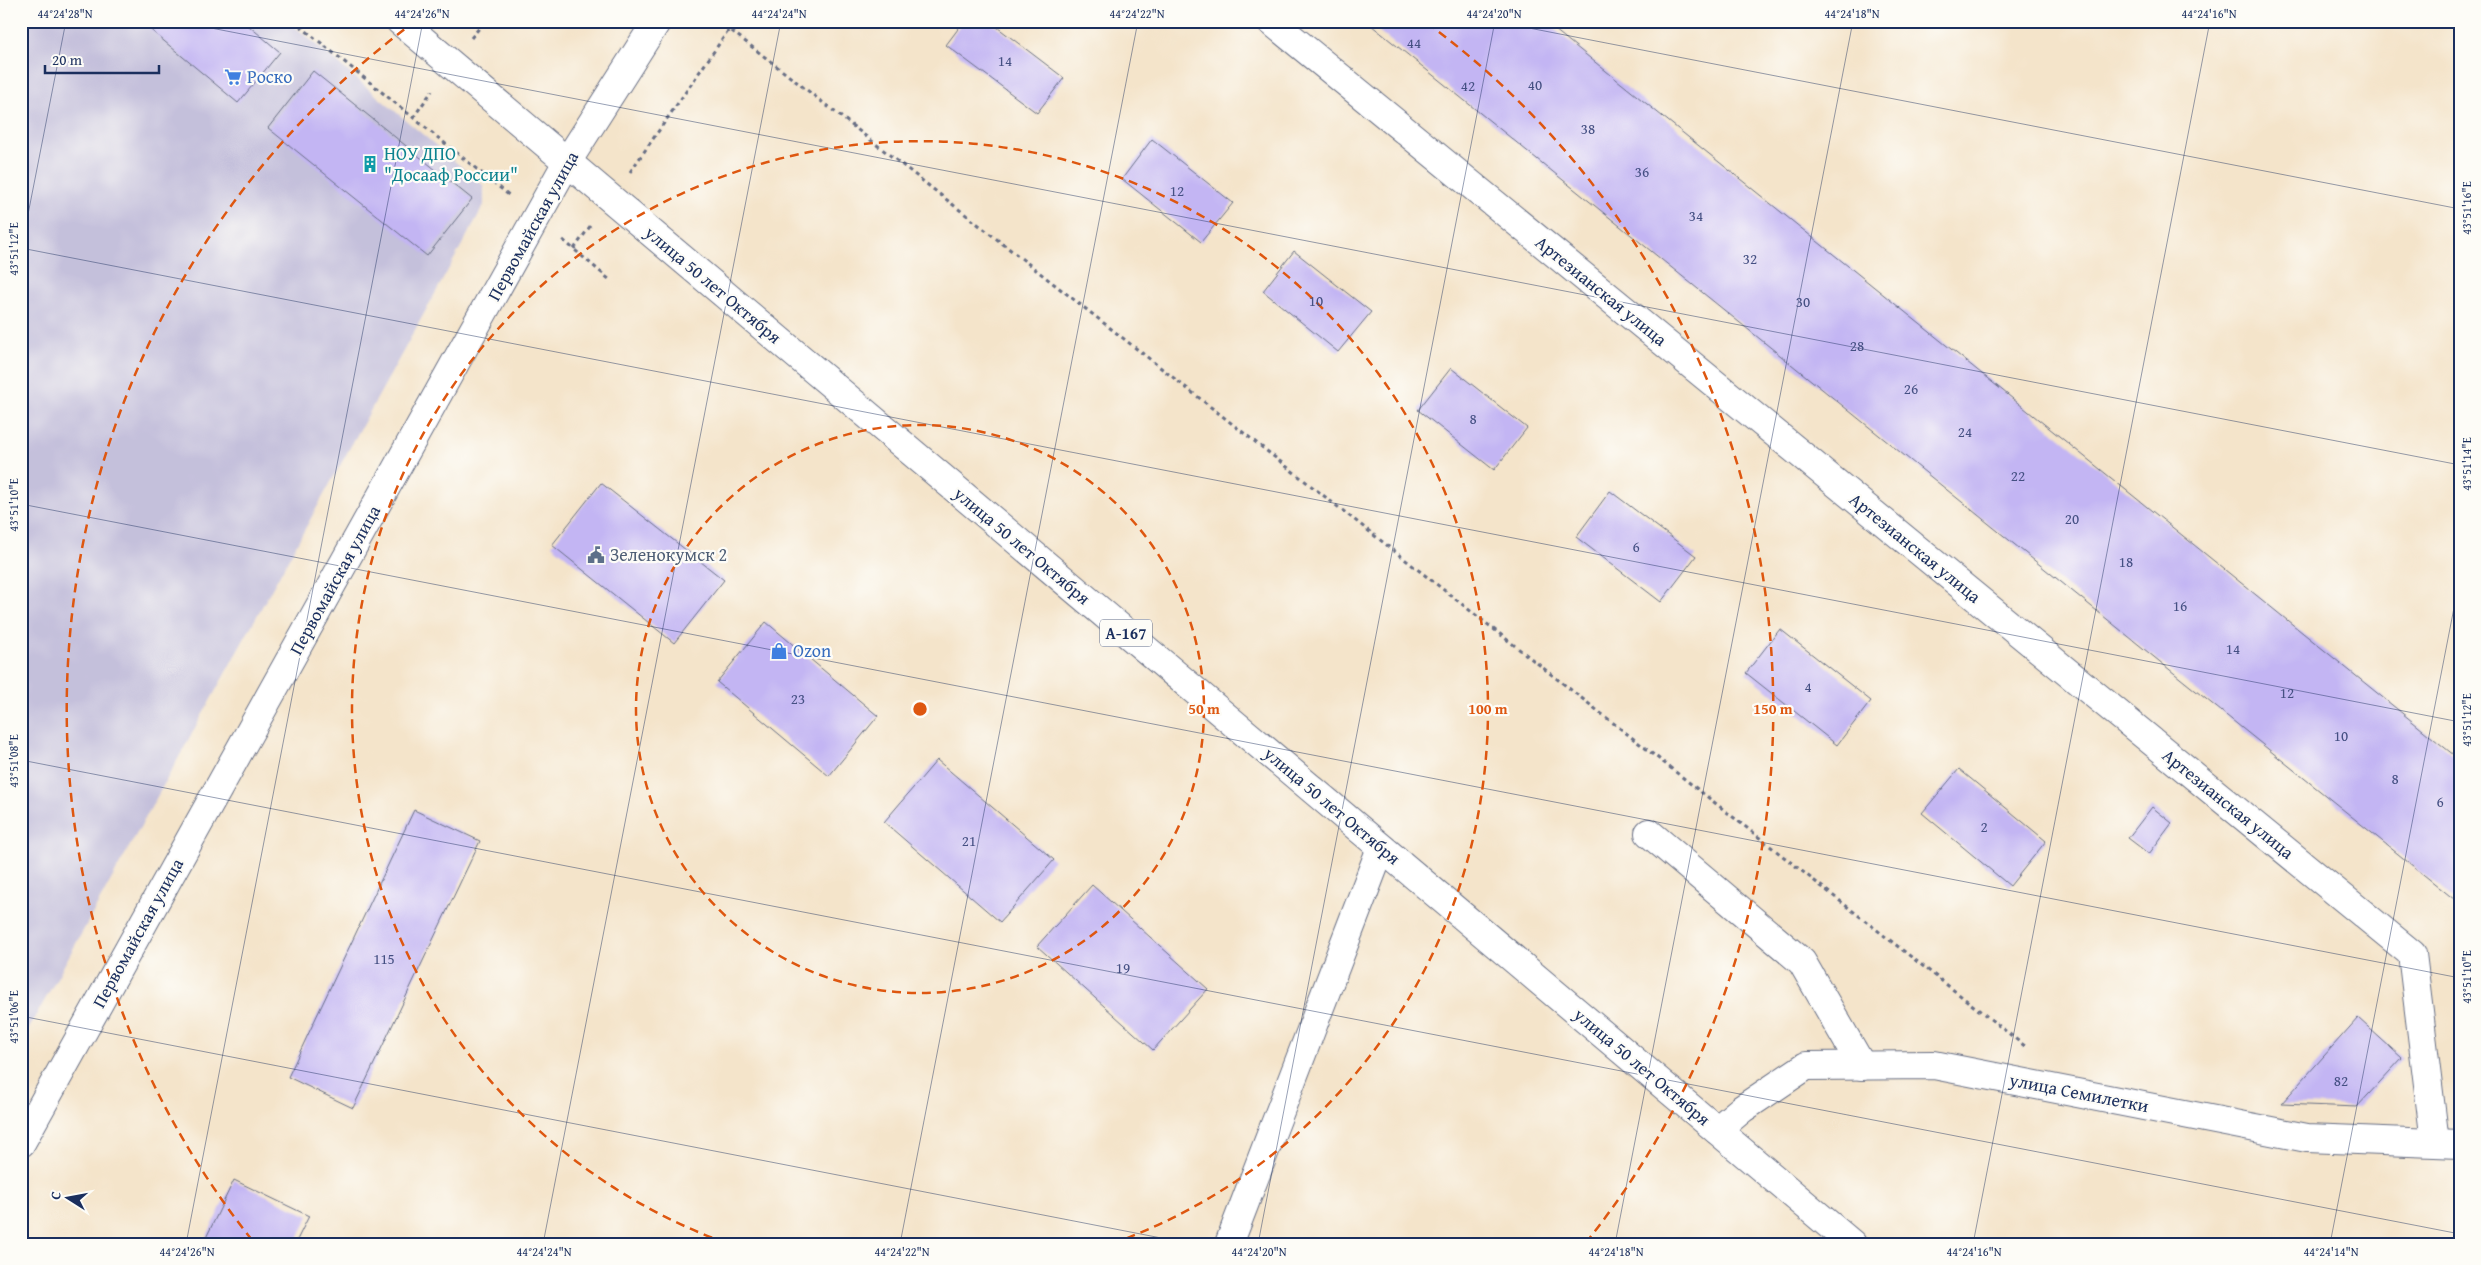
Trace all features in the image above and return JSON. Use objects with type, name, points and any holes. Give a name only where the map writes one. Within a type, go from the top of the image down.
[{"type":"main road","name":"улица 50 лет Октября","points":[[400,21],[1852,1244]]},
{"type":"main road","name":"Первомайская улица","points":[[21,1143],[567,162],[657,21]]},
{"type":"main road","name":"Артезианская улица","points":[[1271,21],[2412,954],[2448,1143]]},
{"type":"main road","points":[[1650,833],[1802,962],[1862,1066]]},
{"type":"main road","points":[[1229,1244],[1382,848]]},
{"type":"main road","name":"улица Семилетки","points":[[1717,1130],[1742,1110],[1806,1066],[1934,1065],[2307,1138],[2448,1143]]},
{"type":"path","points":[[294,21],[537,217],[610,280]]},
{"type":"path","points":[[719,21],[2029,1049]]},
{"type":"path","points":[[574,249],[735,21]]},
{"type":"shaded area","points":[[21,21],[288,21],[484,186],[484,205],[21,1043]]},
{"type":"building","name":"Роско","points":[[140,21],[243,21],[280,52],[238,103]]},
{"type":"building","points":[[964,21],[989,21],[1064,78],[1037,113],[946,45]]},
{"type":"building","points":[[1366,21],[1544,21],[2188,540],[2460,760],[2460,904]]},
{"type":"building","name":"НОУ ДПО \"Досааф России\"","points":[[313,71],[472,199],[427,256],[268,128]]},
{"type":"building","points":[[1152,139],[1233,203],[1201,242],[1122,179]]},
{"type":"building","points":[[1294,251],[1371,312],[1338,352],[1263,291]]},
{"type":"building","points":[[1451,368],[1527,428],[1494,470],[1418,410]]},
{"type":"building","points":[[601,483],[724,580],[674,643],[552,545]]},
{"type":"building","points":[[1610,491],[1696,556],[1661,602],[1576,537]]},
{"type":"building","points":[[766,622],[878,716],[829,776],[717,682]]},
{"type":"building","points":[[1780,629],[1871,701],[1837,745],[1746,673]]},
{"type":"building","points":[[937,760],[1054,860],[1000,922],[884,822]]},
{"type":"building","points":[[1959,769],[2046,841],[2010,886],[1922,813]]},
{"type":"building","points":[[2152,807],[2172,823],[2149,854],[2128,838]]},
{"type":"building","points":[[414,810],[480,841],[353,1108],[288,1077]]},
{"type":"building","points":[[1092,885],[1208,989],[1153,1050],[1037,946]]},
{"type":"building","points":[[2358,1018],[2402,1058],[2357,1107],[2281,1104]]},
{"type":"building","points":[[234,1180],[309,1216],[295,1244],[203,1244]]},
{"type":"place","name":"Роско","points":[[233,77]]},
{"type":"place","name":"НОУ ДПО \"Досааф России\"","points":[[370,164]]},
{"type":"place","name":"Зеленокумск 2","points":[[596,555]]},
{"type":"place","name":"Ozon","points":[[779,651]]}]
